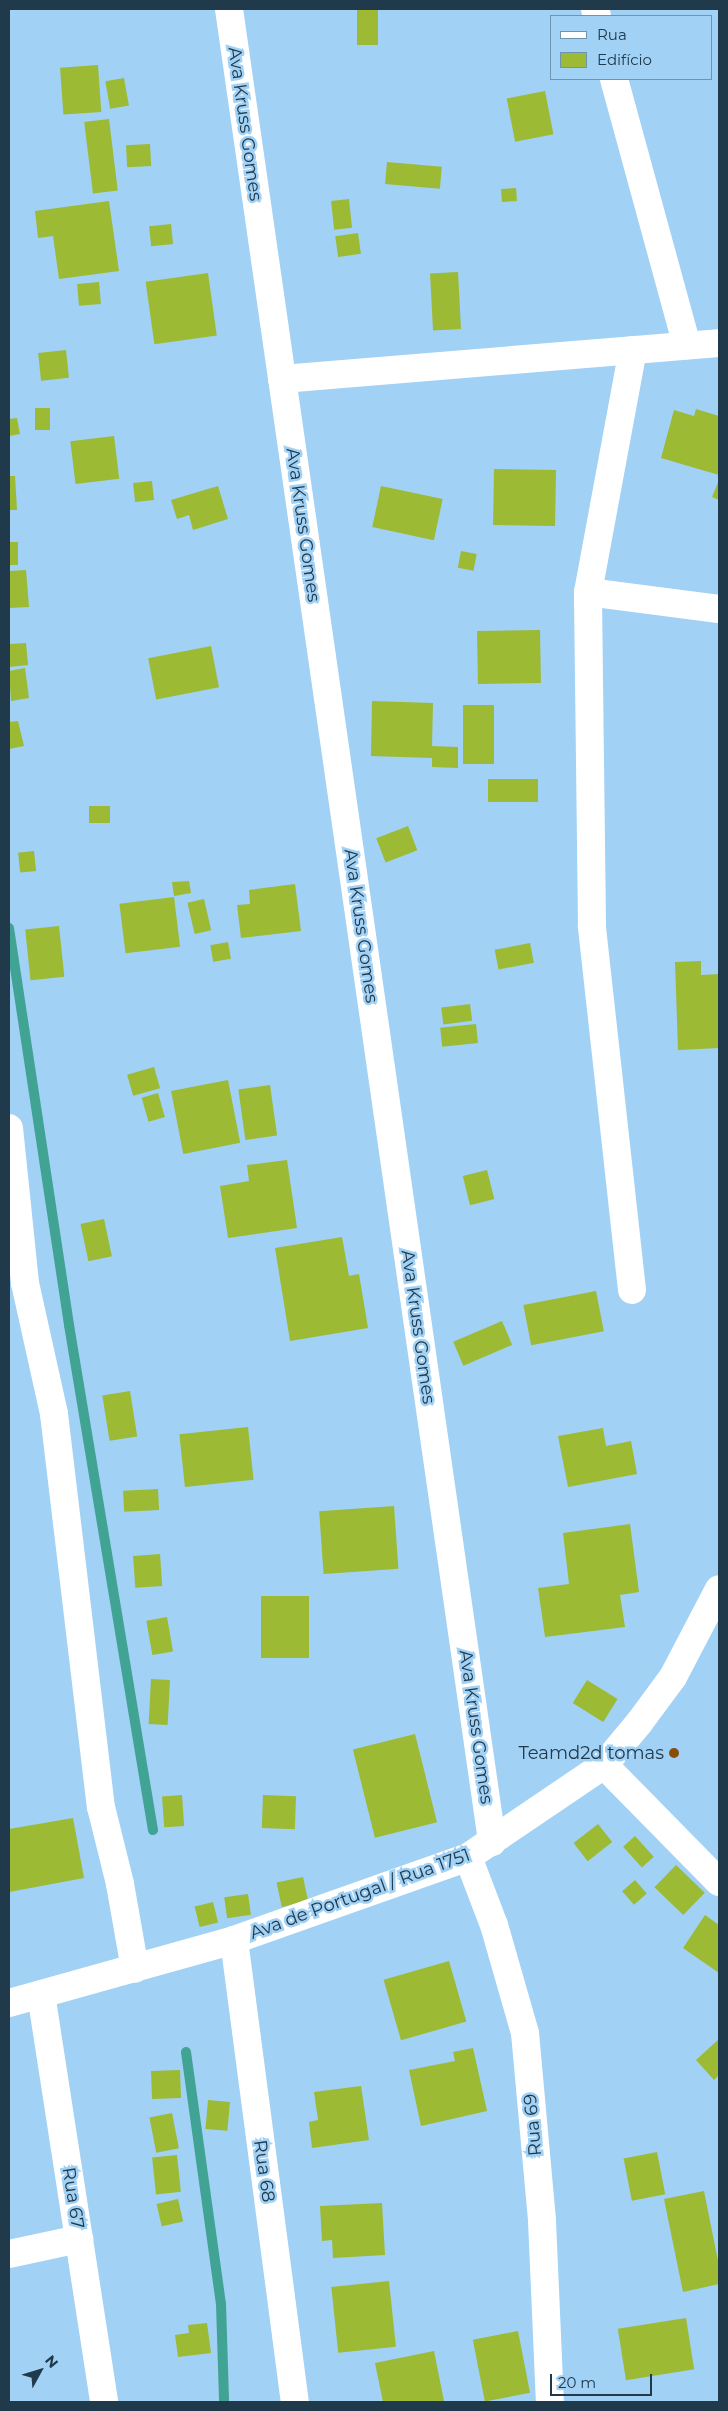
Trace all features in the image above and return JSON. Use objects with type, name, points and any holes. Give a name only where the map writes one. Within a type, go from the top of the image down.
[{"type":"street","name":"Ava Kruss Gomes","points":[[229,9],[492,1842]]},
{"type":"street","points":[[614,80],[687,345]]},
{"type":"street","points":[[282,379],[719,343]]},
{"type":"street","points":[[632,1290],[592,925],[588,592],[633,350]]},
{"type":"street","points":[[588,592],[719,609]]},
{"type":"street","points":[[9,1128],[17,1284],[54,1414],[101,1807],[120,1884],[135,1969]]},
{"type":"street","name":"Ava de Portugal / Rua 1751","points":[[9,2003],[234,1940],[468,1858],[604,1765],[639,1723],[673,1677],[719,1589]]},
{"type":"street","points":[[604,1765],[719,1882]]},
{"type":"street","name":"Rua 69","points":[[468,1858],[494,1925],[525,2033],[542,2220],[550,2402]]},
{"type":"street","name":"Rua 68","points":[[234,1940],[295,2402]]},
{"type":"street","name":"Rua 67","points":[[41,1994],[104,2402]]},
{"type":"street","points":[[9,2254],[79,2239]]},
{"type":"building","points":[[357,9],[378,9],[378,45],[357,45]]},
{"type":"building","points":[[98,65],[101,112],[63,115],[60,68]]},
{"type":"building","points":[[124,78],[129,106],[110,109],[105,81]]},
{"type":"building","points":[[545,91],[553,134],[515,142],[507,98]]},
{"type":"building","points":[[109,119],[118,190],[93,194],[84,122]]},
{"type":"building","points":[[150,144],[151,166],[127,167],[126,145]]},
{"type":"building","points":[[387,162],[442,167],[440,189],[385,184]]},
{"type":"building","points":[[516,188],[517,201],[502,202],[501,189]]},
{"type":"building","points":[[349,199],[352,228],[334,230],[331,201]]},
{"type":"building","points":[[109,201],[119,271],[59,279],[53,236],[38,238],[35,211]]},
{"type":"building","points":[[171,224],[173,244],[151,246],[149,226]]},
{"type":"building","points":[[358,233],[361,254],[338,257],[335,236]]},
{"type":"building","points":[[458,272],[461,329],[433,330],[430,273]]},
{"type":"building","points":[[208,273],[217,335],[154,344],[146,282]]},
{"type":"building","points":[[99,282],[101,304],[79,306],[77,284]]},
{"type":"building","points":[[66,350],[69,378],[41,381],[38,353]]},
{"type":"building","points":[[35,408],[50,408],[50,430],[35,430]]},
{"type":"building","points":[[696,409],[719,416],[719,475],[661,458],[674,410],[694,416]]},
{"type":"building","points":[[17,418],[20,434],[9,436],[9,419]]},
{"type":"building","points":[[114,436],[119,479],[76,484],[70,441]]},
{"type":"building","points":[[494,469],[556,470],[555,526],[493,525]]},
{"type":"building","points":[[9,476],[15,476],[17,510],[9,510]]},
{"type":"building","points":[[719,480],[719,500],[712,497]]},
{"type":"building","points":[[152,481],[154,500],[135,502],[133,483]]},
{"type":"building","points":[[218,486],[228,519],[193,530],[189,515],[177,519],[171,500]]},
{"type":"building","points":[[381,486],[443,499],[434,540],[372,527]]},
{"type":"building","points":[[9,542],[18,542],[18,565],[9,565]]},
{"type":"building","points":[[461,551],[477,554],[473,571],[458,568]]},
{"type":"building","points":[[26,570],[29,607],[9,608],[9,571]]},
{"type":"building","points":[[540,630],[541,683],[478,684],[477,631]]},
{"type":"building","points":[[26,643],[28,665],[9,667],[9,644]]},
{"type":"building","points":[[211,646],[219,687],[156,699],[148,658]]},
{"type":"building","points":[[25,668],[29,698],[11,701],[9,671]]},
{"type":"building","points":[[372,701],[433,703],[432,746],[458,747],[458,768],[432,767],[432,758],[371,756]]},
{"type":"building","points":[[463,705],[494,705],[494,764],[463,764]]},
{"type":"building","points":[[18,721],[24,746],[9,749],[9,722]]},
{"type":"building","points":[[488,779],[538,779],[538,802],[488,802]]},
{"type":"building","points":[[89,806],[110,806],[110,823],[89,823]]},
{"type":"building","points":[[408,826],[417,850],[386,862],[376,838]]},
{"type":"building","points":[[34,851],[36,871],[20,873],[18,853]]},
{"type":"building","points":[[189,881],[191,893],[174,896],[172,882]]},
{"type":"building","points":[[295,884],[301,931],[241,938],[237,905],[250,904],[249,890]]},
{"type":"building","points":[[174,897],[180,947],[126,953],[119,904]]},
{"type":"building","points":[[204,899],[211,930],[195,934],[187,903]]},
{"type":"building","points":[[59,926],[64,977],[31,980],[25,930]]},
{"type":"building","points":[[228,942],[231,959],[213,962],[210,945]]},
{"type":"building","points":[[530,943],[534,963],[498,970],[495,950]]},
{"type":"building","points":[[701,961],[701,975],[719,974],[719,1048],[678,1050],[675,962]]},
{"type":"building","points":[[470,1004],[472,1021],[443,1024],[441,1008]]},
{"type":"building","points":[[476,1024],[478,1043],[442,1047],[440,1028]]},
{"type":"building","points":[[154,1067],[160,1088],[133,1096],[127,1075]]},
{"type":"building","points":[[228,1080],[240,1143],[183,1154],[171,1091]]},
{"type":"building","points":[[270,1085],[277,1136],[245,1140],[238,1089]]},
{"type":"building","points":[[158,1093],[165,1117],[149,1122],[142,1098]]},
{"type":"building","points":[[287,1160],[297,1228],[228,1238],[220,1186],[249,1181],[247,1165]]},
{"type":"building","points":[[487,1170],[494,1199],[470,1205],[463,1176]]},
{"type":"building","points":[[104,1219],[112,1256],[88,1261],[81,1224]]},
{"type":"building","points":[[342,1237],[349,1276],[359,1274],[368,1328],[290,1341],[275,1248]]},
{"type":"building","points":[[596,1291],[604,1331],[531,1345],[523,1305]]},
{"type":"building","points":[[502,1321],[512,1345],[463,1366],[453,1342]]},
{"type":"building","points":[[130,1391],[137,1436],[110,1441],[102,1395]]},
{"type":"building","points":[[248,1427],[254,1480],[185,1487],[179,1434]]},
{"type":"building","points":[[603,1428],[606,1446],[631,1441],[637,1474],[568,1487],[558,1436]]},
{"type":"building","points":[[158,1489],[159,1510],[124,1512],[123,1491]]},
{"type":"building","points":[[394,1506],[398,1569],[324,1574],[319,1511]]},
{"type":"building","points":[[630,1524],[639,1592],[620,1595],[625,1627],[545,1637],[538,1588],[569,1584],[563,1533]]},
{"type":"building","points":[[160,1554],[162,1586],[135,1588],[133,1556]]},
{"type":"building","points":[[261,1596],[309,1596],[309,1658],[261,1658]]},
{"type":"building","points":[[167,1617],[173,1651],[152,1655],[146,1621]]},
{"type":"building","points":[[151,1679],[170,1680],[168,1725],[149,1724]]},
{"type":"building","points":[[587,1680],[618,1699],[603,1722],[573,1703]]},
{"type":"building","points":[[415,1734],[437,1822],[375,1838],[353,1749]]},
{"type":"building","points":[[182,1795],[184,1826],[164,1827],[162,1796]]},
{"type":"building","points":[[263,1795],[296,1796],[295,1829],[262,1828]]},
{"type":"building","points":[[73,1818],[84,1878],[9,1892],[9,1829]]},
{"type":"building","points":[[598,1824],[612,1842],[588,1861],[574,1843]]},
{"type":"building","points":[[635,1836],[654,1857],[642,1868],[623,1847]]},
{"type":"building","points":[[676,1865],[705,1893],[683,1915],[654,1887]]},
{"type":"building","points":[[303,1877],[308,1901],[282,1907],[277,1883]]},
{"type":"building","points":[[635,1880],[647,1894],[634,1905],[622,1891]]},
{"type":"building","points":[[248,1894],[251,1915],[227,1918],[224,1897]]},
{"type":"building","points":[[213,1902],[218,1922],[200,1927],[195,1907]]},
{"type":"building","points":[[705,1915],[719,1925],[719,1973],[683,1948]]},
{"type":"building","points":[[449,1961],[466,2022],[401,2040],[384,1980]]},
{"type":"building","points":[[719,2039],[719,2075],[714,2080],[696,2060]]},
{"type":"building","points":[[473,2048],[487,2111],[421,2126],[409,2070],[455,2061],[453,2052]]},
{"type":"building","points":[[180,2070],[181,2098],[152,2099],[151,2071]]},
{"type":"building","points":[[361,2086],[369,2140],[312,2148],[309,2122],[318,2120],[314,2092]]},
{"type":"building","points":[[208,2100],[230,2102],[227,2131],[205,2129]]},
{"type":"building","points":[[172,2113],[179,2148],[156,2153],[149,2117]]},
{"type":"building","points":[[657,2152],[665,2194],[632,2201],[624,2158]]},
{"type":"building","points":[[177,2155],[181,2192],[156,2194],[152,2158]]},
{"type":"building","points":[[704,2191],[719,2266],[719,2284],[683,2292],[664,2199]]},
{"type":"building","points":[[178,2199],[183,2221],[162,2226],[157,2204]]},
{"type":"building","points":[[382,2203],[385,2255],[333,2258],[332,2240],[322,2241],[320,2206]]},
{"type":"building","points":[[389,2281],[396,2347],[338,2353],[331,2287]]},
{"type":"building","points":[[686,2318],[694,2369],[626,2380],[618,2329]]},
{"type":"building","points":[[207,2323],[211,2353],[178,2357],[175,2335],[189,2333],[188,2325]]},
{"type":"building","points":[[518,2331],[530,2393],[485,2402],[473,2340]]},
{"type":"building","points":[[434,2351],[444,2401],[383,2402],[375,2363]]},
{"type":"waterway","points":[[9,928],[69,1325],[153,1830]]},
{"type":"waterway","points":[[186,2052],[221,2304],[224,2402]]},
{"type":"place","name":"Teamd2d tomas","points":[[674,1753]]}]
